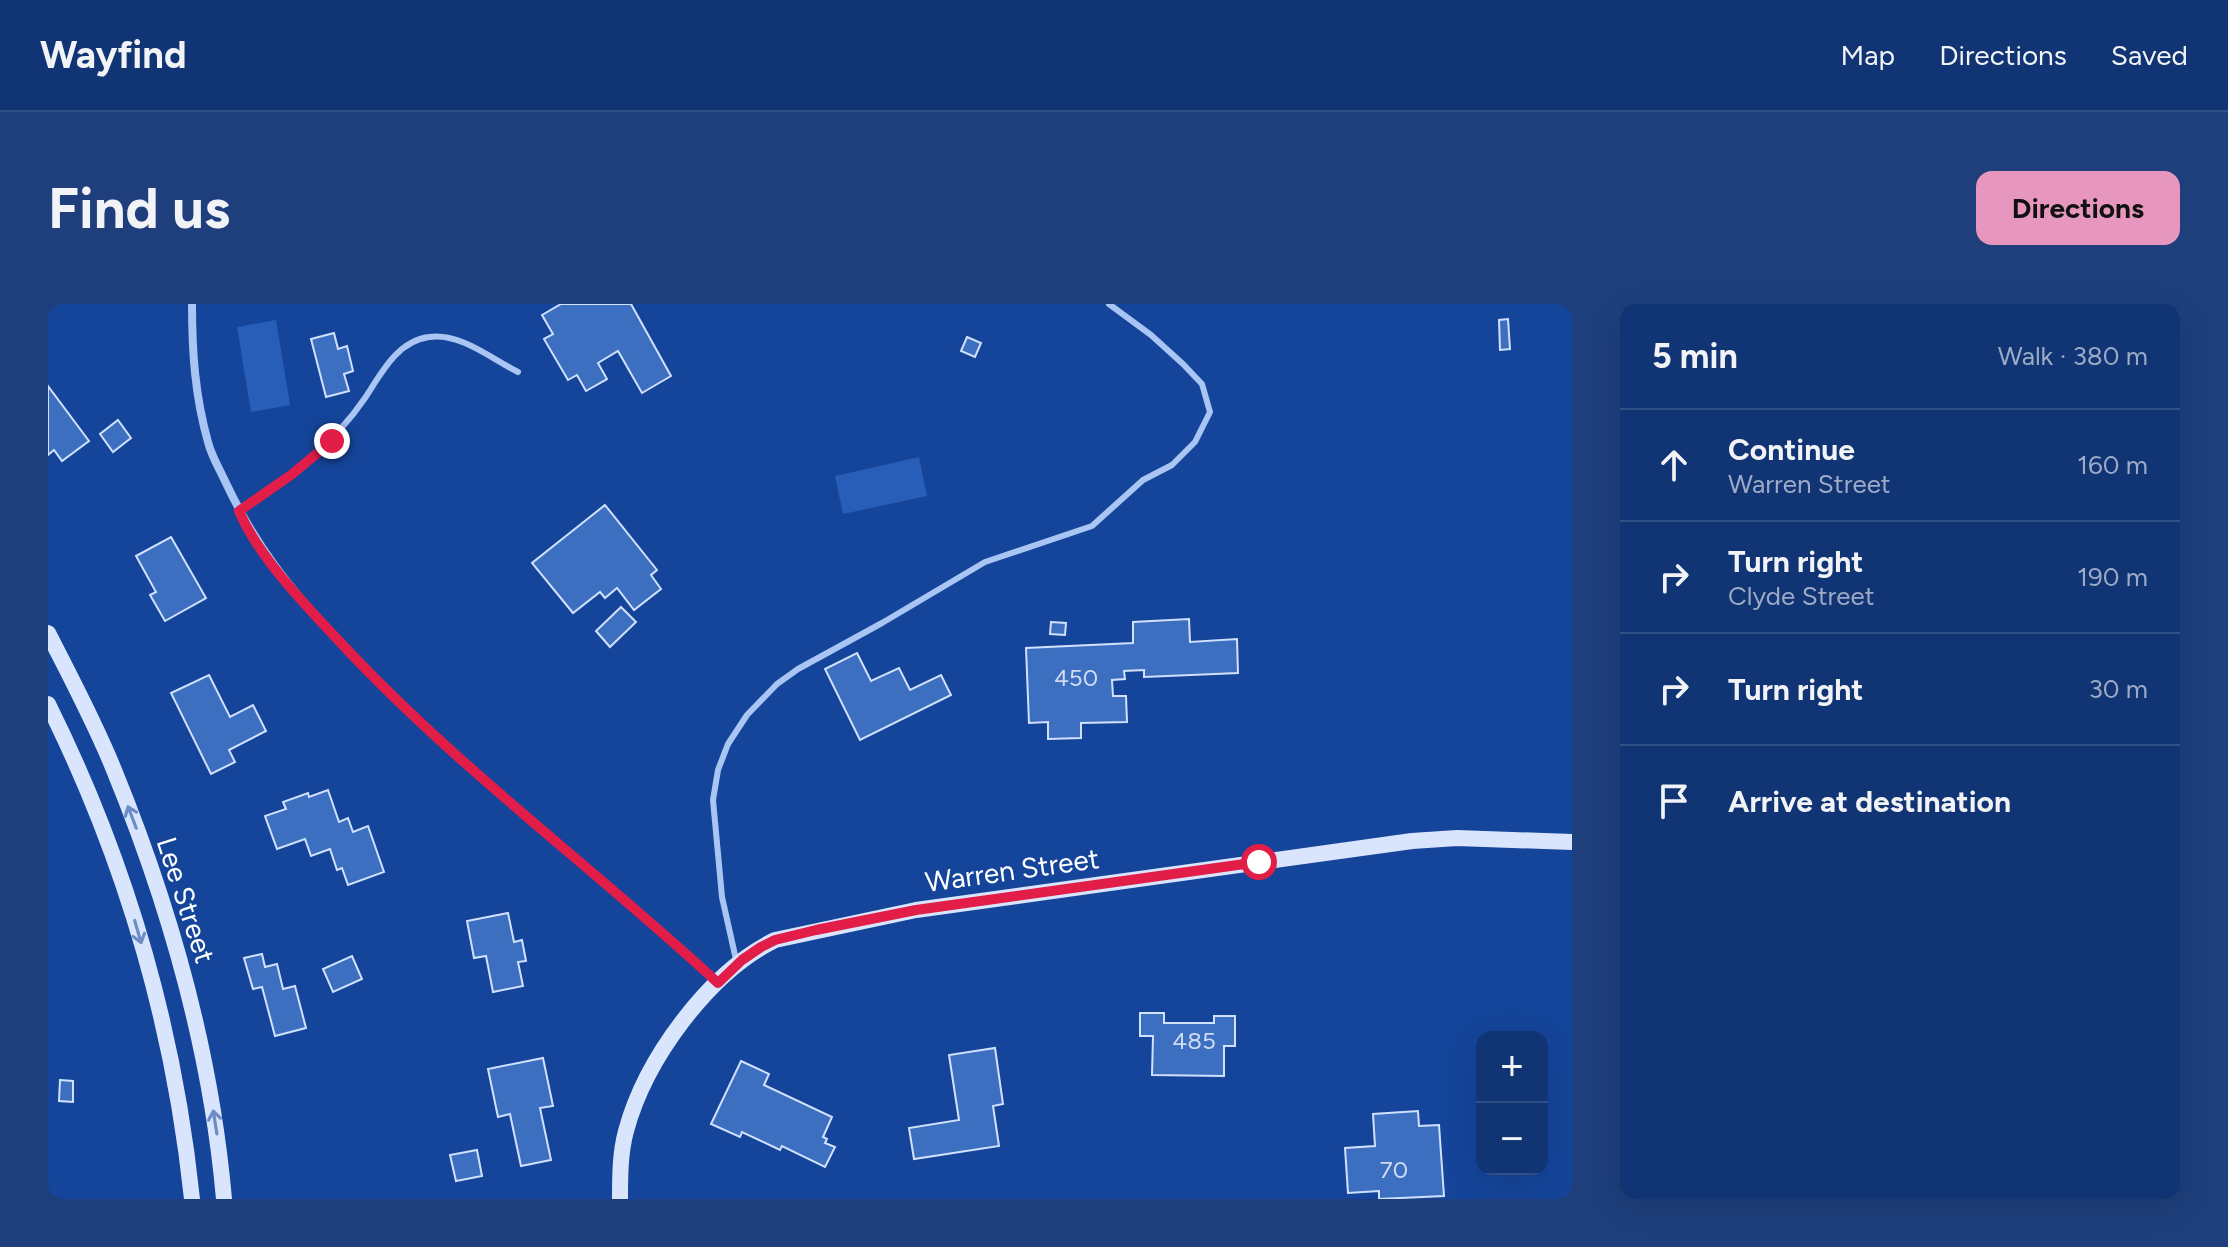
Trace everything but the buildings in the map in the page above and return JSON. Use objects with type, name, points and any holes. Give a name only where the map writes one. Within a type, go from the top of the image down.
[{"type":"street","points":[[192,304],[192,361],[208,444],[239,511],[292,591],[371,676],[452,754],[718,983]]},
{"type":"street","name":"Lee Street","points":[[48,633],[113,769],[167,919],[205,1061],[224,1199]]},
{"type":"street","name":"Lee Street","points":[[48,704],[84,781],[137,928],[174,1067],[192,1199]]},
{"type":"street","name":"Warren Street","points":[[620,1199],[624,1139],[635,1103],[673,1036],[737,965],[775,940],[916,910],[1412,841],[1457,838],[1572,842]]},
{"type":"lane","points":[[737,965],[722,897],[713,815],[715,787],[723,757],[747,715],[777,684],[798,669],[985,562],[1092,526],[1143,480],[1172,465],[1195,442],[1210,412],[1202,384],[1151,335],[1109,304]]},
{"type":"lane","points":[[239,511],[291,475],[332,441],[400,349],[427,337],[451,337],[518,372]]},
{"type":"shaded area","points":[[276,320],[290,405],[251,412],[237,327]]},
{"type":"shaded area","points":[[919,457],[927,496],[843,514],[835,476]]},
{"type":"route","points":[[332,441],[291,475],[239,511],[292,591],[371,676],[452,754],[718,983],[761,947],[792,935],[916,910],[1259,862]]}]
